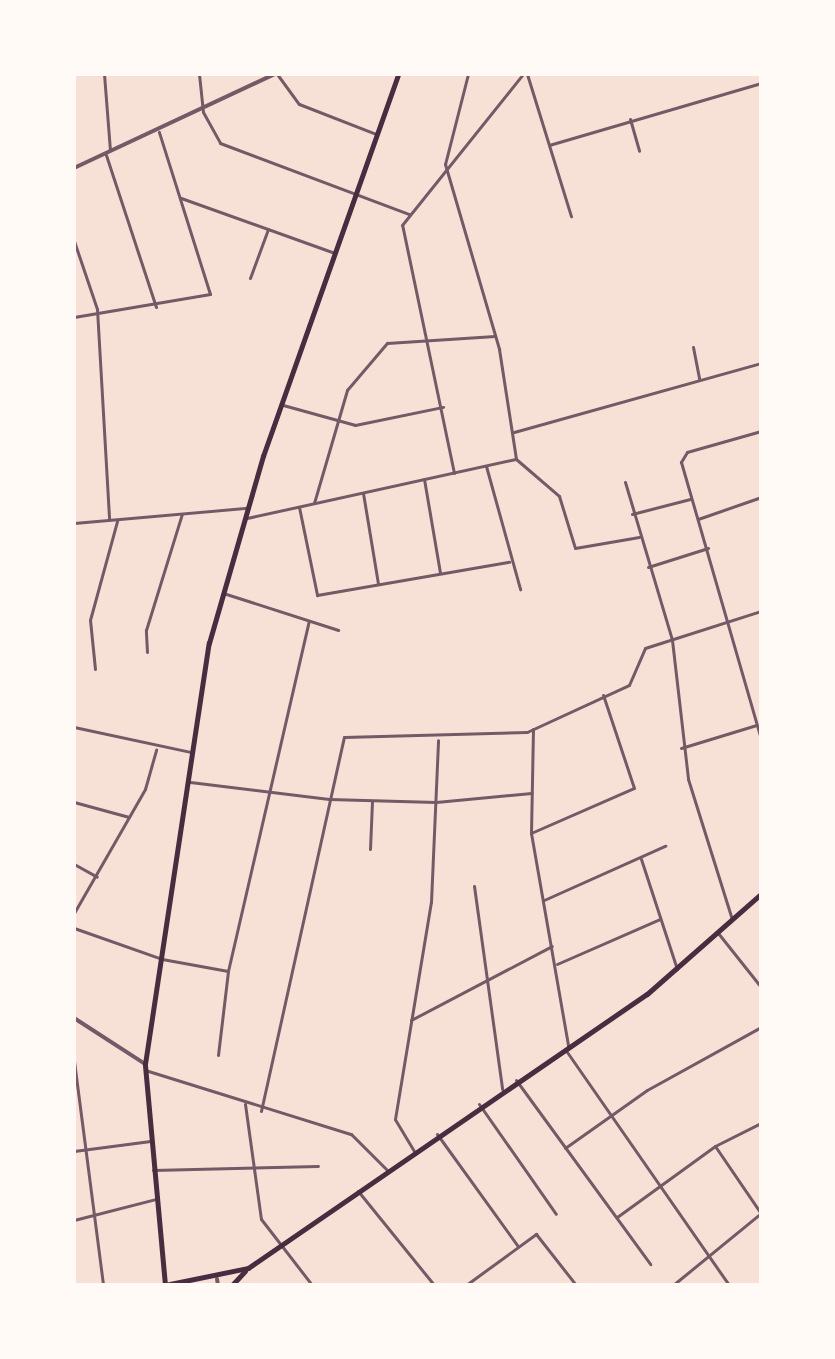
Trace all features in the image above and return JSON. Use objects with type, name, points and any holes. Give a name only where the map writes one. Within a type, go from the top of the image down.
[{"type":"main road","points":[[398,74],[243,518],[223,593],[192,753],[145,1067],[165,1285],[218,1282],[248,1268],[479,1104],[566,1048],[677,969],[761,894]]},
{"type":"main road","points":[[232,1285],[248,1268]]},
{"type":"street","points":[[104,74],[108,154],[156,307]]},
{"type":"street","points":[[199,74],[203,112],[224,145],[409,214]]},
{"type":"street","points":[[74,168],[203,112],[276,74],[299,104],[379,135]]},
{"type":"street","points":[[468,74],[446,169],[495,336],[516,459],[559,496],[575,548],[639,537]]},
{"type":"street","points":[[454,473],[429,336],[402,234],[409,214],[525,74]]},
{"type":"street","points":[[525,74],[571,216]]},
{"type":"street","points":[[549,145],[761,83]]},
{"type":"street","points":[[630,119],[639,151]]},
{"type":"street","points":[[74,317],[156,307],[210,294],[159,132]]},
{"type":"street","points":[[181,198],[335,253]]},
{"type":"street","points":[[250,278],[268,229]]},
{"type":"street","points":[[74,241],[97,315],[109,520]]},
{"type":"street","points":[[314,503],[351,382],[387,343],[429,336],[495,336]]},
{"type":"street","points":[[693,347],[699,379]]},
{"type":"street","points":[[512,433],[761,363]]},
{"type":"street","points":[[281,404],[363,425],[443,407]]},
{"type":"street","points":[[761,431],[683,454],[691,498],[730,621],[761,736]]},
{"type":"street","points":[[243,518],[516,459]]},
{"type":"street","points":[[486,466],[509,562],[520,589]]},
{"type":"street","points":[[424,479],[440,573]]},
{"type":"street","points":[[625,482],[632,514],[672,640],[681,748],[732,920]]},
{"type":"street","points":[[363,492],[378,584]]},
{"type":"street","points":[[698,519],[761,497]]},
{"type":"street","points":[[632,514],[691,498]]},
{"type":"street","points":[[299,507],[315,593],[509,562]]},
{"type":"street","points":[[74,523],[247,508]]},
{"type":"street","points":[[147,652],[146,630],[182,514]]},
{"type":"street","points":[[95,669],[90,620],[117,519]]},
{"type":"street","points":[[648,567],[708,548]]},
{"type":"street","points":[[223,593],[338,630]]},
{"type":"street","points":[[261,1111],[344,737],[438,739],[533,729],[634,681],[645,648],[761,611]]},
{"type":"street","points":[[218,1055],[228,971],[265,795],[309,621]]},
{"type":"street","points":[[531,833],[634,788],[603,695]]},
{"type":"street","points":[[681,748],[756,725]]},
{"type":"street","points":[[74,727],[156,750],[192,753]]},
{"type":"street","points":[[533,729],[531,833],[552,946],[566,1048],[711,1252],[729,1285]]},
{"type":"street","points":[[414,1151],[395,1119],[431,902],[438,739]]},
{"type":"street","points":[[74,913],[129,817],[156,750]]},
{"type":"street","points":[[190,782],[265,795],[329,799],[436,802],[532,793]]},
{"type":"street","points":[[370,849],[372,800]]},
{"type":"street","points":[[74,802],[129,817]]},
{"type":"street","points":[[544,900],[665,846]]},
{"type":"street","points":[[640,857],[677,969]]},
{"type":"street","points":[[74,864],[97,877]]},
{"type":"street","points":[[474,886],[485,986],[502,1089]]},
{"type":"street","points":[[555,965],[660,919]]},
{"type":"street","points":[[74,928],[162,959],[228,971]]},
{"type":"street","points":[[718,932],[761,987]]},
{"type":"street","points":[[411,1020],[485,986],[552,946]]},
{"type":"street","points":[[74,1018],[145,1067],[261,1111],[351,1134],[387,1170]]},
{"type":"street","points":[[565,1148],[613,1115],[761,1027]]},
{"type":"street","points":[[74,1061],[103,1285]]},
{"type":"street","points":[[516,1080],[650,1264]]},
{"type":"street","points":[[245,1104],[261,1219],[312,1285]]},
{"type":"street","points":[[479,1104],[556,1214]]},
{"type":"street","points":[[616,1217],[715,1146],[761,1123]]},
{"type":"street","points":[[437,1134],[518,1246]]},
{"type":"street","points":[[74,1151],[150,1141]]},
{"type":"street","points":[[673,1285],[761,1213],[715,1146]]},
{"type":"street","points":[[153,1170],[318,1166]]},
{"type":"street","points":[[358,1191],[434,1285]]},
{"type":"street","points":[[74,1220],[156,1199]]},
{"type":"street","points":[[466,1285],[537,1235],[576,1285]]}]
